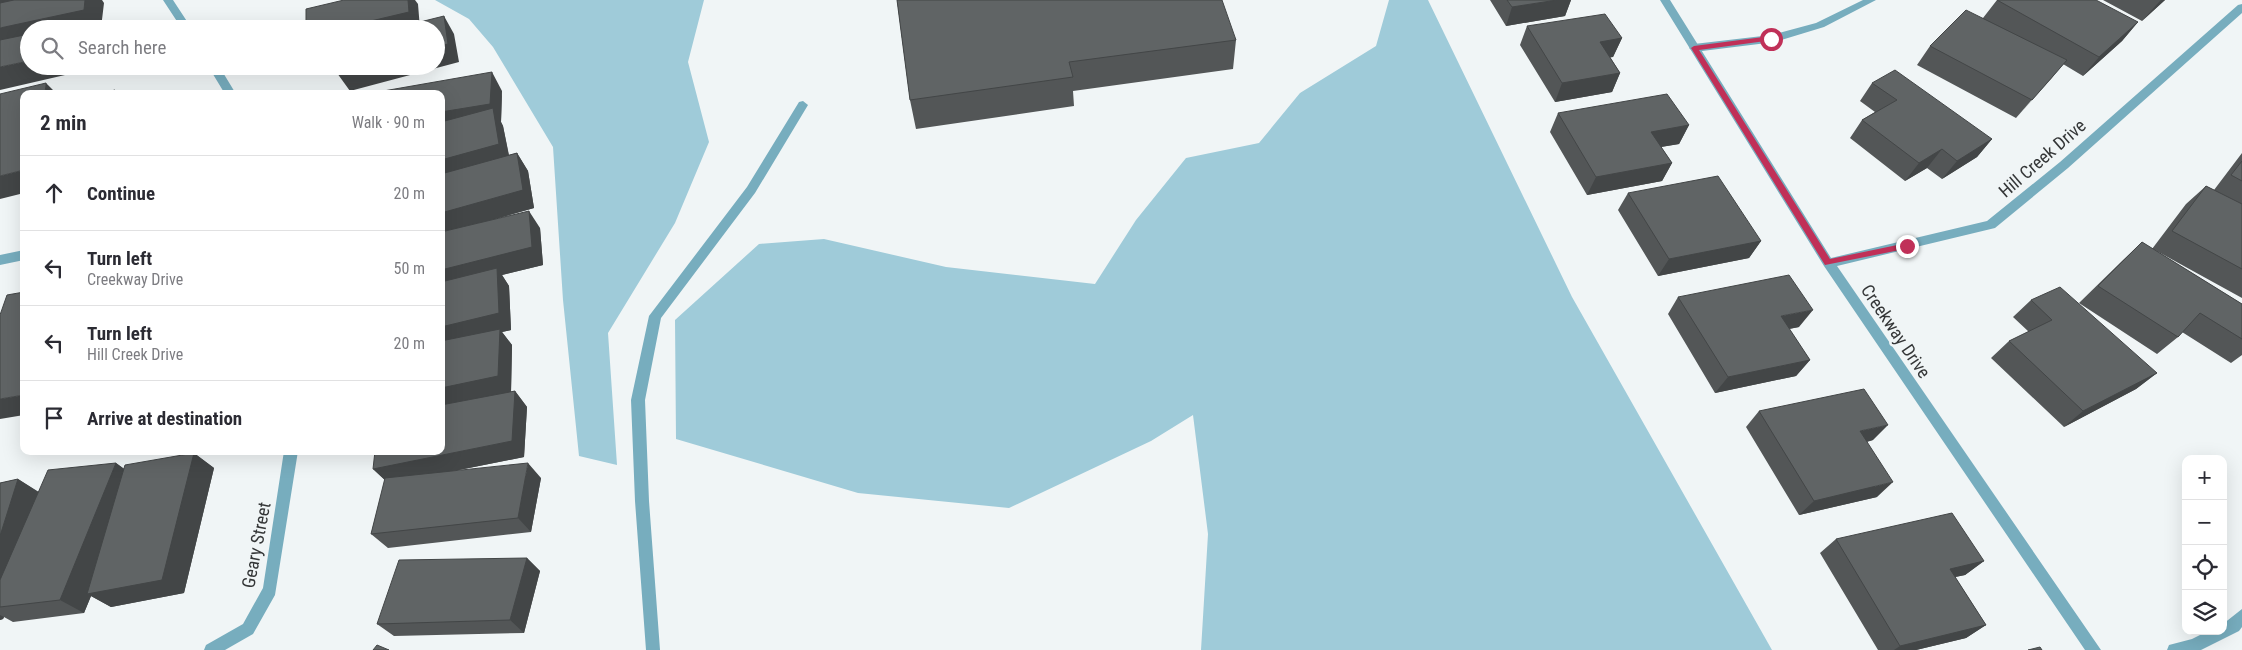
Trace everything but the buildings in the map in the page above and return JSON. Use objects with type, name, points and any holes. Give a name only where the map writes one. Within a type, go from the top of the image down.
[{"type":"street","points":[[168,0],[182,20]]},
{"type":"street","name":"Creekway Drive","points":[[1665,0],[1828,263],[2094,650]]},
{"type":"street","points":[[1694,48],[1771,39],[1820,25],[1872,0]]},
{"type":"street","name":"Hill Creek Drive","points":[[1828,263],[1992,225],[2064,165],[2242,7]]},
{"type":"street","points":[[218,75],[228,90]]},
{"type":"street","points":[[653,650],[642,501],[638,400],[655,316],[751,190],[803,105]]},
{"type":"street","points":[[0,260],[20,256]]},
{"type":"street","name":"Geary Street","points":[[211,650],[248,629],[270,590],[290,455]]},
{"type":"street","points":[[2227,629],[2234,626],[2242,616]]},
{"type":"street","points":[[2174,650],[2194,646],[2215,635]]},
{"type":"shaded area","points":[[435,0],[704,0],[688,62],[709,142],[675,223],[608,333],[617,465],[579,456],[563,300],[553,147],[493,47],[469,19]]},
{"type":"shaded area","points":[[1389,0],[1428,0],[1572,297],[1772,650],[1201,650],[1208,534],[1193,415],[1151,441],[1009,508],[858,493],[676,439],[675,320],[759,244],[824,239],[946,267],[1095,284],[1136,220],[1186,158],[1259,143],[1300,93],[1376,46]]},
{"type":"route","points":[[1771,39],[1694,48],[1828,263],[1907,246]]}]
